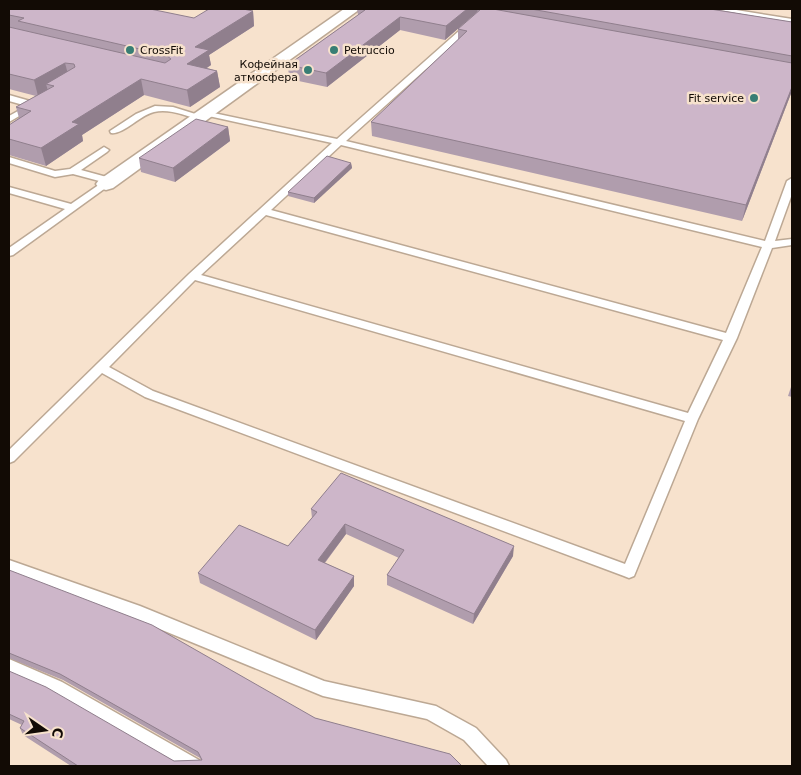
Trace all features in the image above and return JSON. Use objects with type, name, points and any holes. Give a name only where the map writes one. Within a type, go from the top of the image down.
[{"type":"street","points":[[108,183],[353,9]]},
{"type":"lane","points":[[718,9],[792,21]]},
{"type":"lane","points":[[743,23],[749,14]]},
{"type":"lane","points":[[9,458],[193,276],[480,16]]},
{"type":"lane","points":[[9,119],[38,102],[10,100]]},
{"type":"lane","points":[[114,131],[145,111],[168,108],[339,142],[769,245],[792,242]]},
{"type":"lane","points":[[9,160],[55,174],[73,171],[104,150]]},
{"type":"lane","points":[[73,171],[108,183]]},
{"type":"lane","points":[[100,366],[149,394],[629,572],[692,419],[731,338],[769,245],[792,181]]},
{"type":"lane","points":[[9,253],[108,183]]},
{"type":"lane","points":[[9,190],[73,208]]},
{"type":"lane","points":[[263,211],[731,338]]},
{"type":"lane","points":[[193,276],[692,419]]},
{"type":"lane","points":[[9,566],[134,611],[323,688],[430,712],[470,734],[500,766]]},
{"type":"lane","points":[[9,666],[56,687],[193,766]]},
{"type":"building","points":[[9,9],[150,9],[194,18],[209,9],[243,9],[253,11],[195,47],[209,50],[187,64],[217,71],[187,90],[141,79],[72,122],[79,124],[41,148],[9,139],[9,125],[31,111],[16,107],[54,86],[46,84],[75,67],[74,64],[65,63],[34,80],[9,74],[9,27],[165,63],[171,59],[166,55],[18,21],[24,18],[9,15]]},
{"type":"building","points":[[360,9],[467,9],[446,26],[400,17],[326,73],[288,65],[365,10]]},
{"type":"building","points":[[481,9],[493,9],[792,63],[792,87],[746,205],[371,122],[467,31],[458,29]]},
{"type":"building","points":[[531,9],[710,9],[792,22],[792,56]]},
{"type":"building","points":[[196,119],[228,127],[173,168],[139,158]]},
{"type":"building","points":[[327,156],[351,163],[314,198],[288,192]]},
{"type":"building","points":[[341,473],[514,546],[474,614],[387,575],[404,550],[345,524],[318,560],[354,576],[315,630],[198,573],[239,525],[288,546],[317,512],[311,509]]},
{"type":"building","points":[[9,570],[152,625],[315,718],[450,754],[462,766],[78,766],[20,728],[24,721],[9,714],[9,671],[46,687],[174,761],[202,760],[198,752],[60,674],[9,653]]},
{"type":"place","name":"CrossFit","points":[[130,50]]},
{"type":"place","name":"Petruccio","points":[[334,50]]},
{"type":"place","name":"Кофейная атмосфера","points":[[308,70]]},
{"type":"place","name":"Fit service","points":[[754,98]]}]
